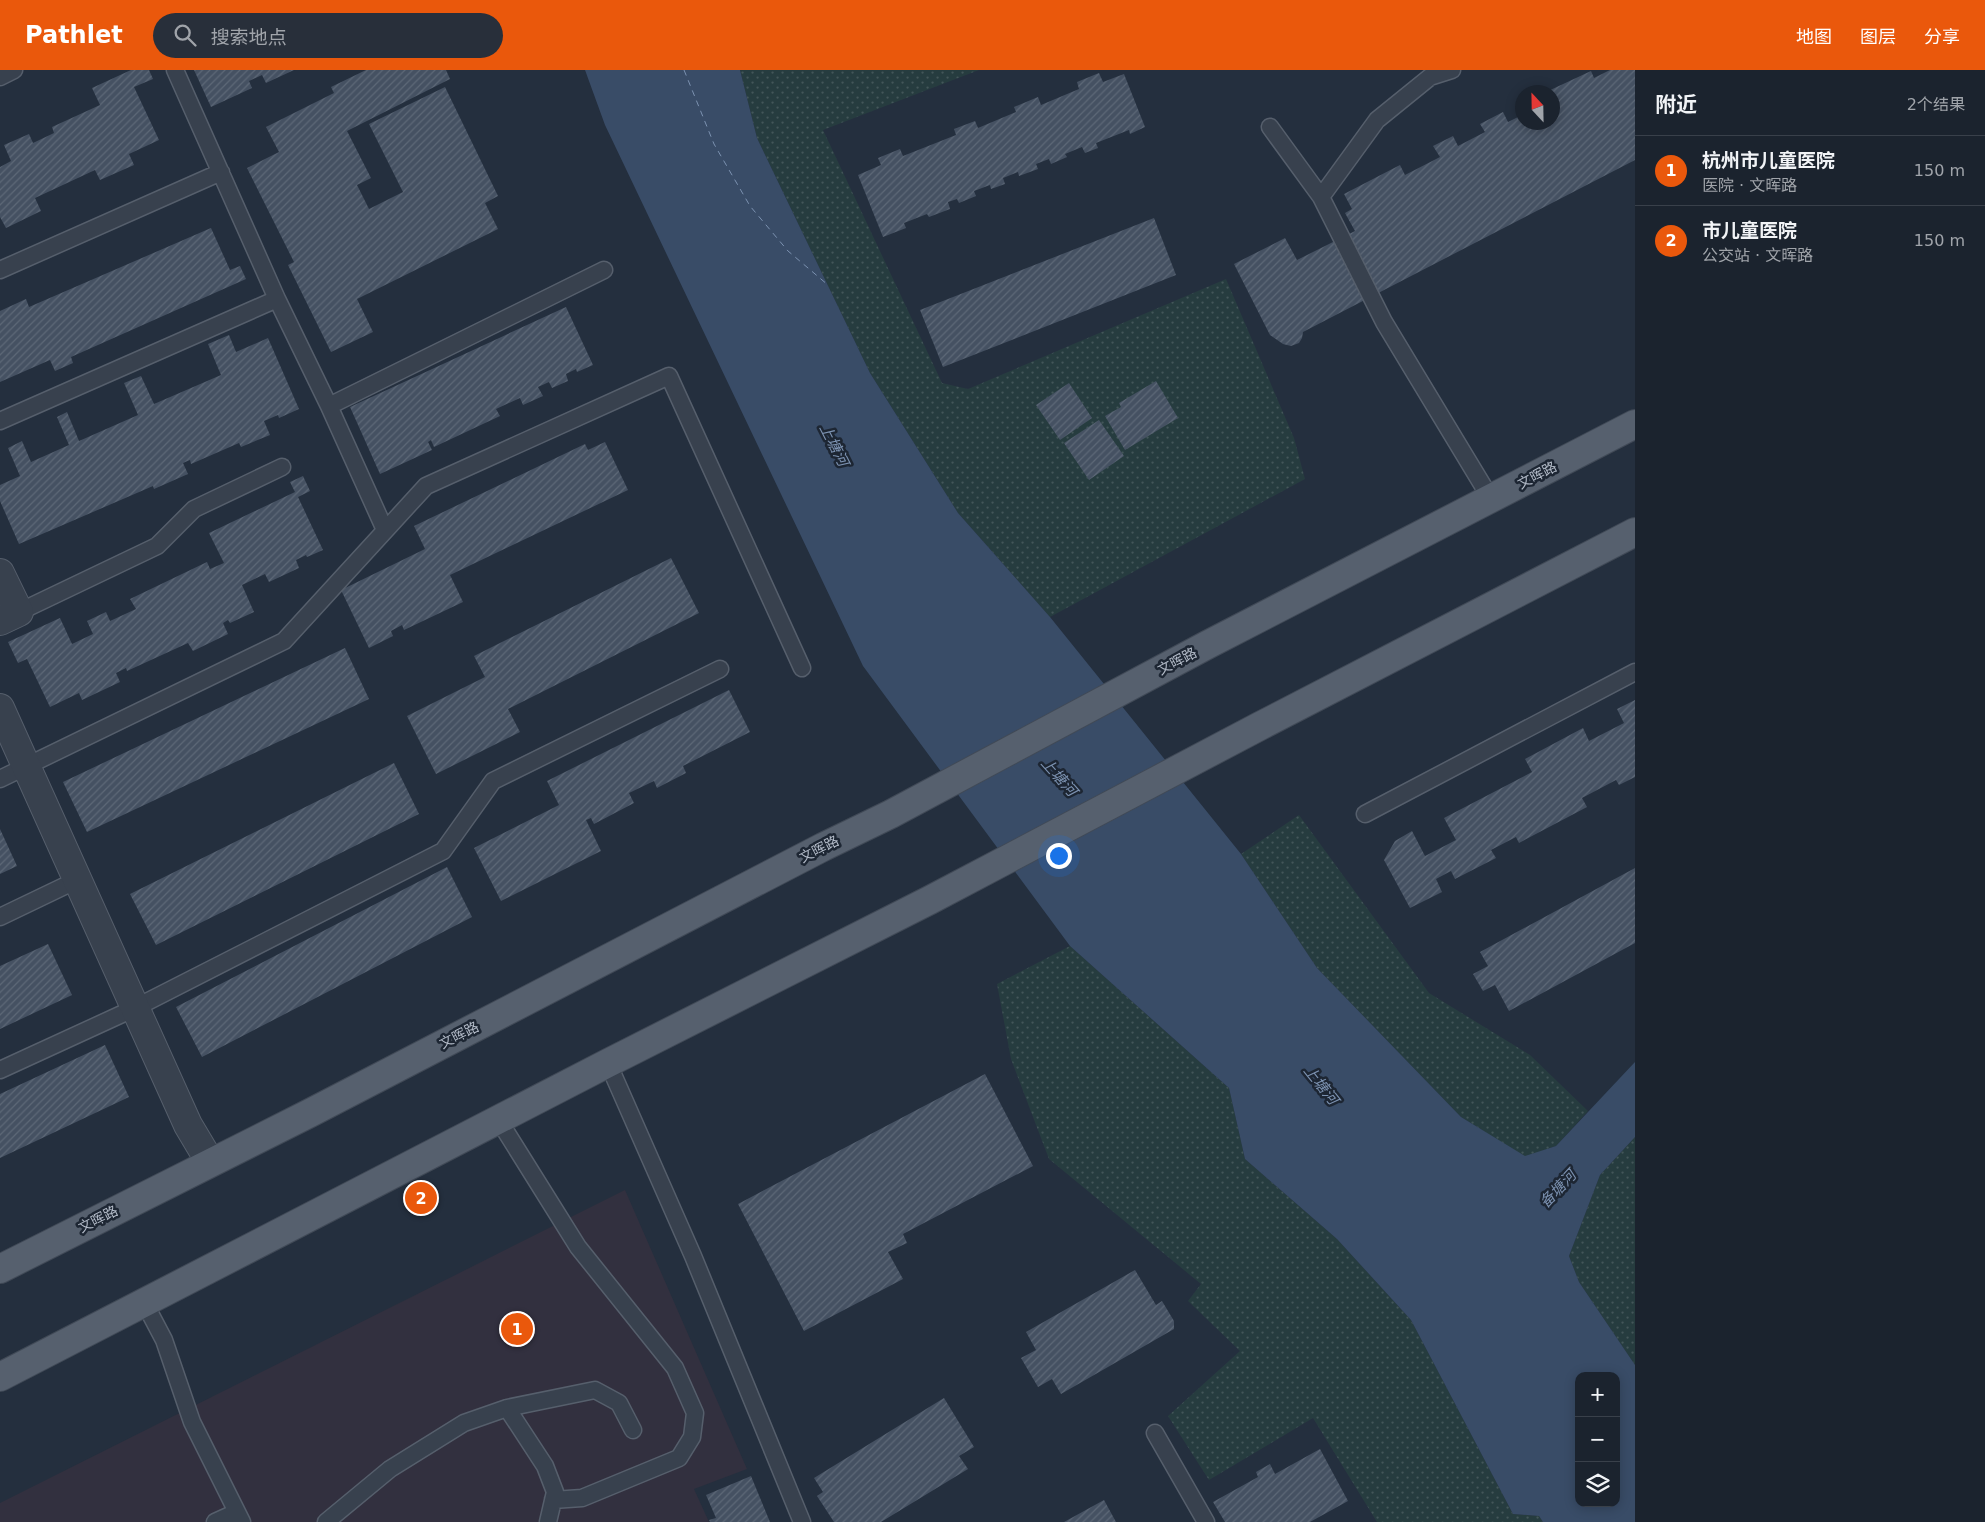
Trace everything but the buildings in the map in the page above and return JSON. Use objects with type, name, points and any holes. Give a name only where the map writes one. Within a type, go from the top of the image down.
[{"type":"main road","name":"文晖路","points":[[0,1269],[891,814],[1207,645],[1635,424]]},
{"type":"main road","points":[[0,1377],[498,1119],[930,900],[1260,726],[1635,532]]},
{"type":"street","points":[[0,573],[9,617]]},
{"type":"street","points":[[0,708],[188,1125],[210,1162]]},
{"type":"lane","points":[[0,77],[14,70]]},
{"type":"lane","points":[[175,70],[385,530]]},
{"type":"lane","points":[[1322,197],[1377,120],[1430,77],[1452,70]]},
{"type":"lane","points":[[1270,127],[1322,197],[1384,322],[1490,499]]},
{"type":"lane","points":[[0,270],[221,172]]},
{"type":"lane","points":[[329,406],[604,270]]},
{"type":"lane","points":[[0,421],[278,298]]},
{"type":"lane","points":[[0,779],[284,641],[426,486],[669,376],[802,668]]},
{"type":"lane","points":[[9,617],[157,546],[194,509],[282,467]]},
{"type":"lane","points":[[0,1070],[135,1008],[443,851],[493,781],[720,669]]},
{"type":"lane","points":[[1365,814],[1635,672]]},
{"type":"lane","points":[[0,917],[77,880]]},
{"type":"lane","points":[[608,1063],[693,1256],[802,1522]]},
{"type":"lane","points":[[498,1119],[578,1246],[675,1368],[695,1413],[692,1437],[679,1458],[582,1498],[553,1500]]},
{"type":"lane","points":[[144,1302],[164,1340],[192,1422],[240,1517],[216,1522]]},
{"type":"lane","points":[[326,1522],[390,1469],[464,1423],[507,1408],[595,1390],[619,1403],[633,1430]]},
{"type":"lane","points":[[507,1408],[545,1466],[555,1492],[548,1522]]},
{"type":"lane","points":[[1155,1433],[1206,1522]]},
{"type":"shaded area","points":[[625,1190],[747,1469],[694,1489],[709,1522],[0,1522],[0,1503]]},
{"type":"green space","points":[[740,70],[979,70],[823,130],[942,383],[968,389],[1226,279],[1294,438],[1305,479],[1050,617],[958,513],[870,373],[757,138]]},
{"type":"green space","points":[[1299,815],[1429,993],[1530,1055],[1588,1111],[1556,1146],[1525,1157],[1461,1117],[1317,968],[1241,854]]},
{"type":"green space","points":[[1070,946],[1229,1088],[1245,1159],[1337,1239],[1411,1320],[1513,1514],[1539,1516],[1543,1522],[1377,1522],[1313,1418],[1209,1480],[1168,1416],[1240,1351],[1188,1301],[1201,1284],[1049,1159],[1011,1059],[997,984]]},
{"type":"green space","points":[[1635,1137],[1635,1365],[1579,1282],[1569,1256],[1600,1175]]},
{"type":"water","points":[[585,70],[740,70],[757,138],[870,373],[958,513],[1050,617],[1241,854],[1317,968],[1461,1117],[1525,1156],[1556,1146],[1635,1062],[1635,1137],[1600,1175],[1569,1256],[1579,1282],[1635,1365],[1635,1522],[1543,1522],[1539,1516],[1513,1514],[1411,1320],[1337,1239],[1245,1159],[1229,1088],[1070,946],[863,666],[605,125]]},
{"type":"ferry route","points":[[684,70],[714,144],[750,206],[788,251],[828,285]]},
{"type":"place","name":"市儿童医院","points":[[421,1198]]},
{"type":"place","name":"杭州市儿童医院","points":[[517,1329]]},
{"type":"water label","name":"上塘河","points":[[834,445]]},
{"type":"water label","name":"上塘河","points":[[1059,777]]},
{"type":"water label","name":"上塘河","points":[[1321,1085]]},
{"type":"water label","name":"备塘河","points":[[1558,1189]]}]
